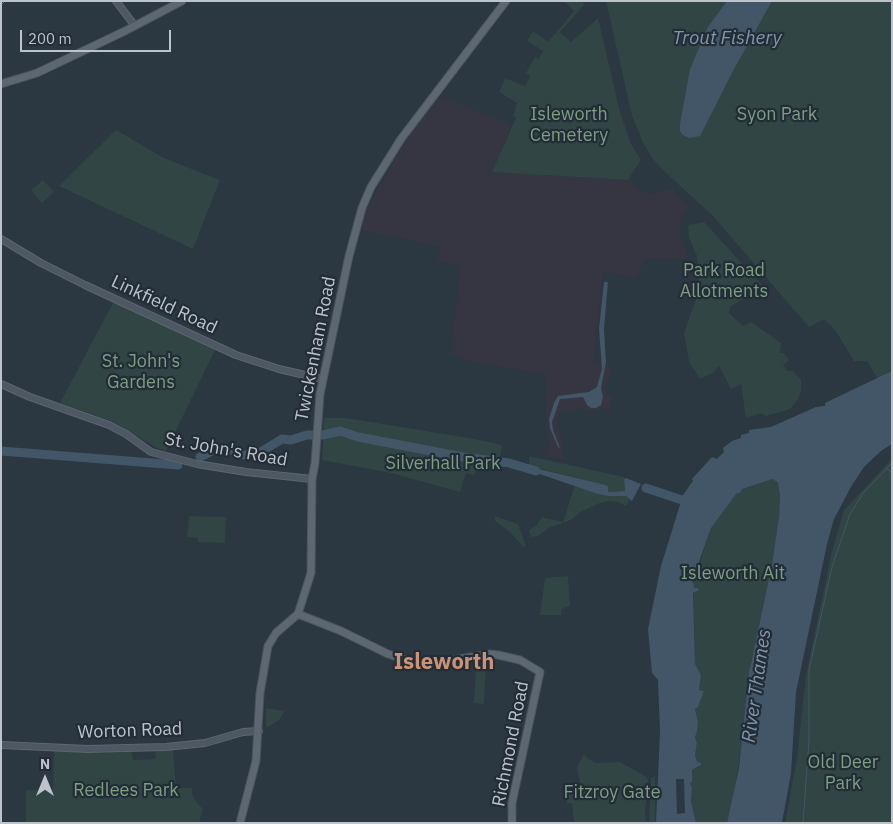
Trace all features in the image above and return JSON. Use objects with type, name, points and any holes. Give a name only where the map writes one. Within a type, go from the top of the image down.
[{"type":"main road","points":[[1,84],[37,73],[182,1]]},
{"type":"main road","name":"Twickenham Road","points":[[240,823],[253,774],[260,693],[268,646],[276,633],[298,614],[308,588],[311,571],[312,479],[322,379],[354,234],[362,208],[369,192],[401,139],[506,1]]},
{"type":"main road","name":"Richmond Road","points":[[298,614],[341,631],[388,654],[407,660],[434,663],[498,654],[520,660],[540,672],[512,803],[512,823]]},
{"type":"street","points":[[116,1],[135,26]]},
{"type":"street","name":"Linkfield Road","points":[[1,239],[41,264],[236,355],[279,369],[322,379]]},
{"type":"street","name":"St. John's Road","points":[[1,384],[30,397],[109,425],[126,434],[151,452],[197,464],[246,472],[312,479]]},
{"type":"street","name":"Worton Road","points":[[1,745],[88,749],[166,747],[205,743],[244,732],[258,731]]},
{"type":"shaded area","points":[[440,96],[512,125],[492,172],[628,180],[646,194],[671,189],[690,206],[681,218],[680,232],[688,258],[646,259],[636,277],[603,272],[593,361],[610,366],[612,371],[605,386],[606,394],[613,398],[609,405],[609,415],[605,408],[593,411],[577,408],[568,412],[559,412],[557,420],[561,436],[562,459],[541,455],[549,447],[546,411],[546,374],[470,361],[451,354],[460,266],[437,261],[440,247],[362,230],[363,216],[407,139]]},
{"type":"green space","name":"Isleworth Cemetery","points":[[564,1],[585,4],[560,32],[571,42],[598,18],[620,112],[631,144],[641,160],[628,180],[492,172],[516,118],[513,116],[517,103],[499,92],[505,78],[525,86],[530,76],[526,73],[535,57],[539,59],[543,51],[527,41],[533,31],[548,42],[574,11]]},
{"type":"green space","name":"Syon Park","points":[[606,1],[892,1],[892,385],[685,496],[683,495],[693,481],[692,479],[712,457],[716,459],[724,452],[723,448],[732,441],[741,438],[741,435],[749,433],[749,430],[771,427],[816,407],[825,406],[825,403],[877,378],[867,361],[854,361],[835,330],[824,319],[809,327],[712,215],[653,159],[643,143],[632,116]]},
{"type":"green space","points":[[116,130],[164,158],[220,180],[193,249],[59,186]]},
{"type":"green space","points":[[43,180],[54,192],[42,203],[31,190]]},
{"type":"green space","name":"Park Road Allotments","points":[[704,222],[763,286],[730,307],[729,313],[743,326],[751,322],[781,343],[780,353],[784,353],[789,360],[783,365],[787,371],[793,371],[801,380],[799,398],[792,407],[785,411],[766,416],[761,413],[746,418],[741,384],[731,389],[719,366],[713,373],[700,379],[689,362],[684,333],[699,284],[697,256],[689,237],[688,225]]},
{"type":"green space","name":"St. John's Gardens","points":[[115,299],[217,346],[166,451],[157,448],[111,421],[60,403]]},
{"type":"green space","name":"Silverhall Park","points":[[324,418],[346,418],[502,445],[500,459],[527,465],[524,470],[507,465],[477,463],[474,475],[466,473],[460,492],[391,473],[322,460]]},
{"type":"green space","points":[[529,456],[624,477],[625,491],[608,492],[606,485],[529,466]]},
{"type":"green space","name":"Old Deer Park","points":[[892,461],[892,823],[785,823],[797,758],[806,675],[832,551],[844,510]]},
{"type":"green space","name":"Isleworth Ait","points":[[773,479],[778,483],[780,495],[779,517],[772,564],[749,673],[744,731],[733,798],[727,823],[696,823],[691,801],[692,788],[690,783],[692,770],[701,766],[697,762],[695,755],[697,743],[695,737],[698,722],[695,709],[704,691],[699,690],[701,675],[695,664],[693,582],[711,528],[737,493],[742,489]]},
{"type":"green space","points":[[575,485],[608,496],[626,496],[630,499],[626,506],[618,502],[609,501],[597,504],[581,512],[571,520],[549,528],[538,536],[531,537],[529,530],[536,526],[542,517],[563,522]]},
{"type":"green space","points":[[189,516],[226,517],[225,543],[198,542],[198,538],[187,537]]},
{"type":"green space","points":[[495,516],[518,524],[526,546],[523,547],[510,532],[495,521]]},
{"type":"green space","points":[[568,576],[570,606],[561,609],[561,615],[540,615],[545,578]]},
{"type":"green space","points":[[486,663],[484,704],[474,703],[476,665]]},
{"type":"green space","points":[[266,708],[285,711],[279,720],[266,728]]},
{"type":"green space","name":"Redlees Park","points":[[173,750],[176,788],[192,788],[192,794],[196,802],[203,809],[199,823],[26,823],[26,790],[53,790],[54,751],[90,753],[132,752],[133,760],[155,759],[156,751]]},
{"type":"green space","name":"Fitzroy Gate","points":[[584,754],[595,763],[620,762],[645,776],[648,780],[645,810],[646,823],[574,823],[572,803],[567,803],[565,784],[580,783],[577,767]]},
{"type":"green space","points":[[655,776],[655,823],[649,823],[651,778]]},
{"type":"water","name":"Trout Fishery","points":[[727,1],[772,1],[734,69],[700,136],[689,138],[680,131],[680,124],[690,69],[708,27]]},
{"type":"water","points":[[604,282],[608,282],[604,329],[606,362],[601,388],[603,397],[601,405],[591,408],[583,397],[560,399],[552,422],[560,448],[550,428],[549,419],[554,403],[558,396],[589,392],[597,387],[602,369],[599,329]]},
{"type":"water","name":"River Thames","points":[[892,371],[892,444],[881,451],[864,467],[852,485],[834,519],[827,544],[796,692],[791,773],[782,823],[727,823],[739,768],[749,673],[772,564],[779,517],[780,495],[778,483],[773,479],[742,489],[740,493],[737,493],[711,528],[695,573],[694,588],[699,590],[693,593],[695,664],[701,675],[699,690],[704,691],[698,707],[695,709],[698,722],[695,737],[697,743],[695,755],[697,762],[701,763],[701,765],[692,770],[692,782],[690,783],[692,788],[691,801],[696,823],[656,823],[660,731],[658,680],[652,673],[648,629],[661,566],[683,495],[693,481],[692,479],[712,457],[717,459],[724,452],[723,448],[732,441],[741,438],[741,435],[749,433],[749,430],[771,427],[816,407],[825,406],[825,403]]},
{"type":"water","points":[[526,466],[606,485],[608,492],[625,491],[624,479],[626,478],[641,484],[632,501],[626,496],[598,494],[525,469]]},
{"type":"pier","points":[[676,779],[684,779],[685,813],[677,814]]},
{"type":"waterway","points":[[200,457],[218,448],[248,456],[259,453],[282,439],[291,440],[307,435],[323,435],[340,431],[358,437],[463,457],[509,463],[536,471]]},
{"type":"waterway","points":[[1,451],[178,465]]},
{"type":"waterway","points":[[803,823],[809,740],[809,670],[832,567],[850,514],[864,492],[892,463]]},
{"type":"waterway","points":[[887,468],[892,474]]},
{"type":"waterway","points":[[646,488],[691,503]]},
{"type":"railway","points":[[1,5],[5,1]]},
{"type":"district","name":"Isleworth","points":[[444,663]]}]
